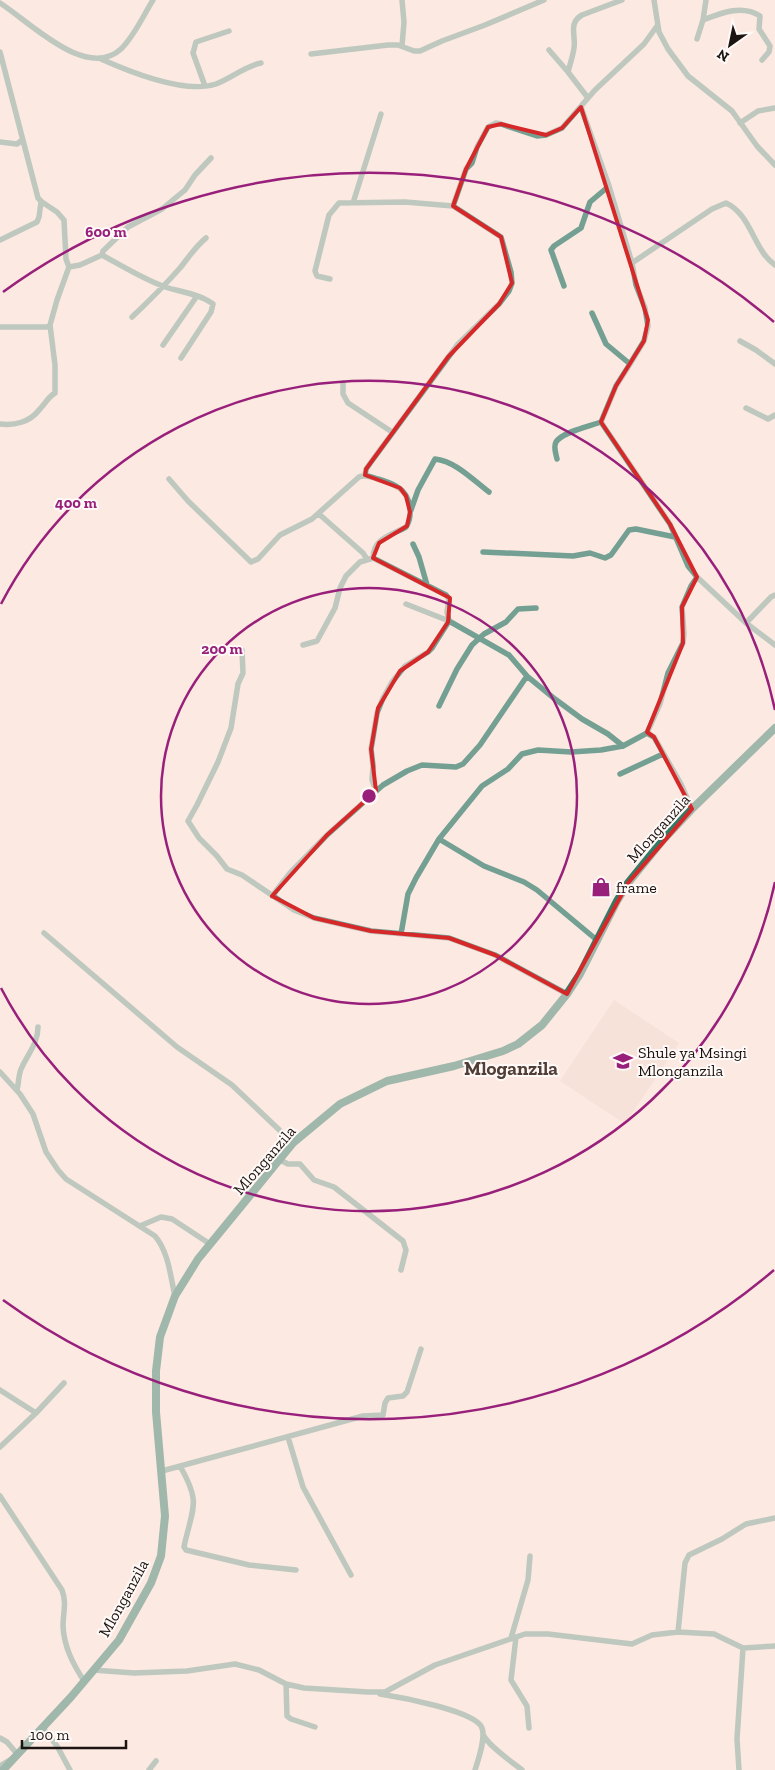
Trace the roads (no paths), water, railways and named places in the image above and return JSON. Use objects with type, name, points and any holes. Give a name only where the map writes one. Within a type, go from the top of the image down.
[{"type":"street","points":[[101,59],[115,54],[126,43],[152,0]]},
{"type":"street","points":[[402,0],[404,22],[402,46]]},
{"type":"street","points":[[311,54],[388,45],[402,46],[414,51],[420,51],[544,0]]},
{"type":"street","points":[[568,72],[574,45],[572,29],[575,20],[582,15],[622,0]]},
{"type":"street","points":[[654,0],[657,26],[668,48],[688,76],[732,111],[757,146],[775,164]]},
{"type":"street","points":[[697,39],[703,20],[706,0]]},
{"type":"street","points":[[0,3],[35,29],[74,54],[101,59],[171,84],[194,87],[205,86],[223,81],[254,64],[261,63]]},
{"type":"street","points":[[703,20],[730,10],[746,11],[760,15],[759,29],[770,48],[762,60]]},
{"type":"street","points":[[453,206],[466,169],[472,163],[477,147],[488,127],[501,124],[538,136],[546,136],[562,128],[588,98],[644,44],[657,26]]},
{"type":"street","points":[[205,86],[193,53],[193,48],[196,42],[229,31]]},
{"type":"street","points":[[549,50],[588,98]]},
{"type":"street","points":[[0,52],[38,198],[57,212],[64,220],[65,250],[69,268],[50,324],[56,393],[49,398],[36,414],[29,418],[13,425],[0,424]]},
{"type":"street","points":[[557,458],[556,442],[562,437],[602,422],[616,386],[644,342],[648,326],[645,308],[636,285],[632,263],[609,186],[580,107]]},
{"type":"street","points":[[740,124],[758,110],[775,108]]},
{"type":"street","points":[[353,202],[381,114]]},
{"type":"street","points":[[0,142],[17,144],[22,140]]},
{"type":"street","points":[[69,268],[102,255],[108,246],[128,227],[162,208],[185,190],[195,175],[211,158]]},
{"type":"street","points":[[564,286],[551,250],[554,246],[582,228],[590,202],[609,186]]},
{"type":"street","points":[[0,240],[36,223],[39,218],[41,202]]},
{"type":"street","points":[[330,279],[317,276],[315,270],[328,215],[339,203],[353,202],[404,202],[453,206],[501,236],[511,272],[512,283],[510,290],[503,300],[453,350],[415,404],[392,432],[366,469],[365,475]]},
{"type":"street","points":[[632,263],[712,209],[726,203],[734,207],[740,214],[764,253],[775,265]]},
{"type":"street","points":[[132,317],[164,286],[197,245],[206,238]]},
{"type":"street","points":[[102,255],[164,286],[197,296],[209,301],[214,306],[180,358]]},
{"type":"street","points":[[163,345],[197,296]]},
{"type":"street","points":[[592,313],[606,344],[630,364]]},
{"type":"street","points":[[0,327],[42,328],[50,324]]},
{"type":"street","points":[[740,341],[775,364]]},
{"type":"street","points":[[343,383],[343,394],[348,402],[392,432]]},
{"type":"street","points":[[746,408],[768,419],[775,415]]},
{"type":"street","points":[[602,422],[670,524],[688,566],[697,577],[746,623],[775,645]]},
{"type":"street","points":[[410,512],[418,490],[435,459],[442,460],[455,467],[489,492]]},
{"type":"street","points":[[169,479],[188,501],[251,562],[258,559],[280,535],[302,525],[319,514],[362,475],[400,488],[409,502],[409,522],[406,527],[379,542],[370,558],[360,562],[351,569],[340,588],[335,608],[317,641],[303,645]]},
{"type":"street","points":[[319,514],[370,558],[448,597],[449,621],[428,652],[400,671],[381,703],[375,720],[371,748],[372,780],[376,791]]},
{"type":"street","points":[[483,552],[573,556],[590,553],[605,558],[611,555],[629,530],[636,529],[675,537]]},
{"type":"street","points":[[412,544],[419,557],[427,585]]},
{"type":"street","points":[[401,934],[408,894],[439,838],[482,786],[508,769],[522,754],[538,750],[572,752],[601,750],[623,746],[647,733],[660,704],[668,673],[683,643],[682,607],[697,577]]},
{"type":"street","points":[[746,623],[766,601],[775,595]]},
{"type":"street","points":[[406,604],[449,621],[508,656],[527,676],[582,720],[608,734],[623,746]]},
{"type":"street","points":[[439,706],[462,659],[479,638],[506,622],[518,609],[536,608]]},
{"type":"street","points":[[242,650],[243,673],[238,684],[231,728],[218,762],[188,821],[199,838],[227,869],[242,874],[294,910],[314,918],[372,930],[454,939],[495,955],[567,994]]},
{"type":"street","points":[[272,896],[290,873],[327,835],[376,791],[407,771],[422,765],[456,767],[463,764],[480,745],[527,676]]},
{"type":"street","name":"Mlonganzila","points":[[3,1770],[18,1756],[119,1640],[151,1582],[161,1556],[165,1516],[156,1412],[156,1371],[160,1337],[175,1296],[198,1259],[293,1143],[340,1104],[386,1081],[476,1060],[518,1044],[542,1024],[567,994],[580,974],[617,900],[628,883],[663,840],[692,809],[775,728]]},
{"type":"street","points":[[647,733],[654,737],[681,784],[692,809]]},
{"type":"street","points":[[620,774],[663,754]]},
{"type":"street","points":[[439,838],[484,866],[524,882],[537,890],[598,941]]},
{"type":"street","points":[[44,933],[177,1047],[232,1085],[293,1143]]},
{"type":"street","points":[[17,1090],[20,1082],[20,1072],[38,1036],[38,1028]]},
{"type":"street","points":[[0,1072],[17,1090],[33,1114],[46,1152],[66,1179],[155,1236],[165,1251],[175,1296]]},
{"type":"street","points":[[280,1160],[288,1164],[300,1164],[314,1180],[334,1187],[403,1241],[406,1250],[401,1270]]},
{"type":"street","points":[[140,1226],[162,1218],[172,1219],[210,1244]]},
{"type":"street","points":[[162,1471],[363,1416],[383,1414],[388,1398],[403,1396],[407,1392],[421,1349]]},
{"type":"street","points":[[0,1447],[64,1383]]},
{"type":"street","points":[[0,1390],[36,1413]]},
{"type":"street","points":[[288,1437],[303,1487],[351,1575]]},
{"type":"street","points":[[180,1466],[191,1485],[195,1502],[184,1547],[186,1550],[249,1565],[296,1570]]},
{"type":"street","points":[[0,1496],[62,1590],[65,1599],[63,1625],[66,1647],[75,1668],[84,1681]]},
{"type":"street","points":[[678,1632],[685,1563],[689,1556],[746,1524],[775,1518]]},
{"type":"street","points":[[529,1728],[527,1706],[511,1680],[514,1637],[523,1591],[528,1580],[530,1556]]},
{"type":"street","points":[[93,1670],[134,1673],[187,1671],[236,1664],[260,1670],[286,1684],[304,1688],[385,1692],[435,1665],[525,1634],[548,1634],[632,1644],[652,1635],[678,1632],[714,1634],[743,1648],[775,1646]]},
{"type":"street","points":[[739,1770],[737,1739],[743,1648]]},
{"type":"street","points":[[286,1684],[287,1716],[315,1727]]},
{"type":"street","points":[[368,1692],[463,1713],[477,1721],[482,1726],[485,1739],[522,1770]]},
{"type":"street","points":[[42,1727],[58,1746],[70,1770]]},
{"type":"street","points":[[475,1770],[479,1761],[483,1732]]},
{"type":"street","points":[[0,1738],[7,1742],[18,1756],[0,1766]]},
{"type":"street","points":[[148,1770],[156,1761]]},
{"type":"place","name":"frame","points":[[601,887]]},
{"type":"place","name":"Shule ya Msingi Mlonganzila","points":[[623,1061]]},
{"type":"district","name":"Mloganzila","points":[[511,1068]]}]
